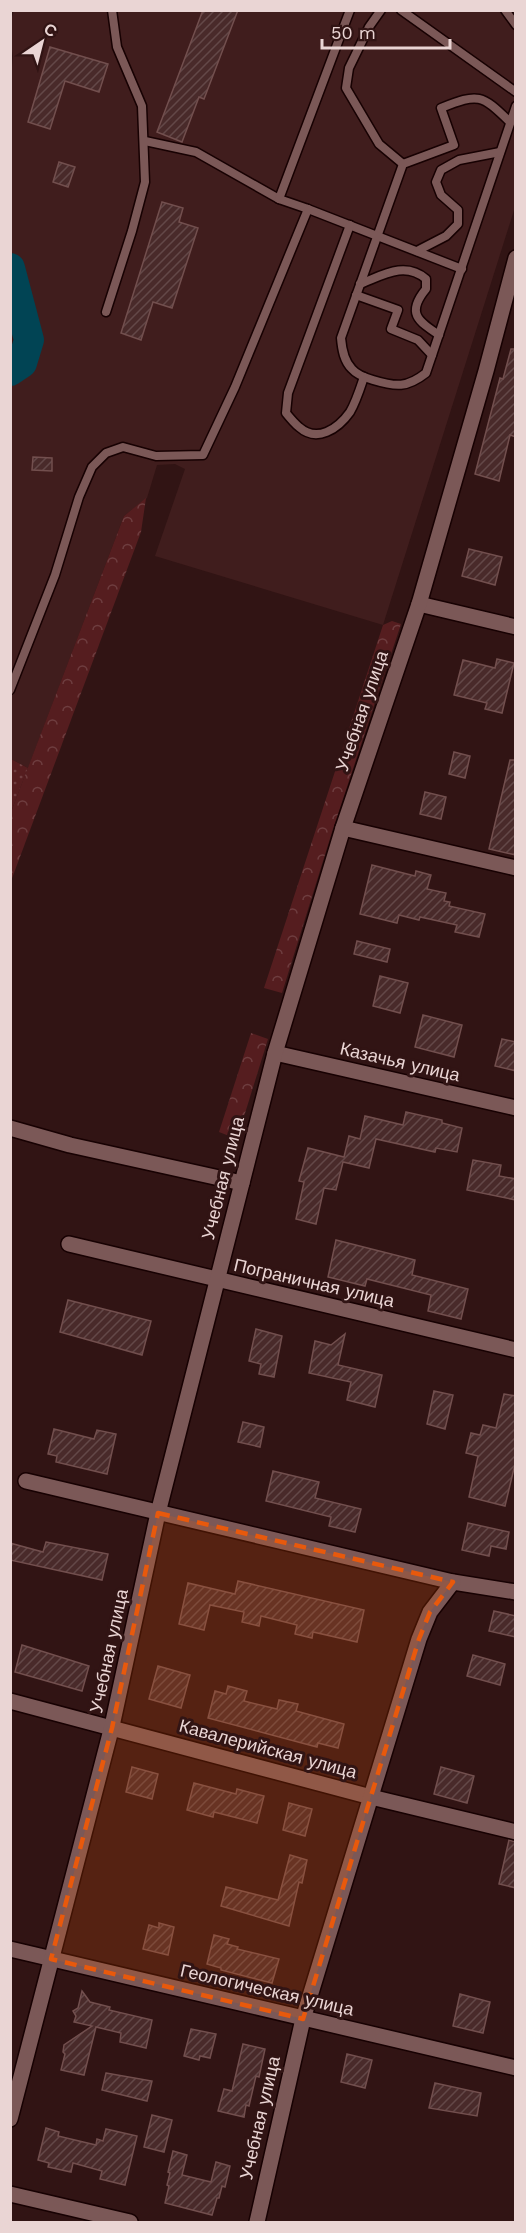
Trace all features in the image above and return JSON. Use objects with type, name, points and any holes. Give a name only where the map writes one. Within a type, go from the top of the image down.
[{"type":"street","name":"Учебная улица","points":[[10,2119],[112,1728],[159,1513],[275,1053],[343,828],[419,604],[516,258]]},
{"type":"street","points":[[419,604],[516,627]]},
{"type":"street","points":[[343,828],[516,868]]},
{"type":"street","name":"Казачья улица","points":[[275,1053],[516,1108]]},
{"type":"street","points":[[10,1128],[81,1148],[242,1183]]},
{"type":"street","name":"Пограничная улица","points":[[69,1244],[516,1350]]},
{"type":"street","points":[[26,1481],[453,1582],[516,1592]]},
{"type":"street","name":"Учебная улица","points":[[257,2223],[303,2019],[419,1639],[430,1612],[453,1582]]},
{"type":"street","name":"Кавалерийская улица","points":[[10,1701],[371,1797],[516,1832]]},
{"type":"street","name":"Геологическая улица","points":[[10,1949],[516,2068]]},
{"type":"street","points":[[10,2194],[130,2223]]},
{"type":"lane","points":[[106,312],[145,182],[142,106],[117,47],[112,10]]},
{"type":"lane","points":[[279,199],[350,10]]},
{"type":"lane","points":[[381,10],[369,27],[349,68],[346,88],[379,144],[403,164]]},
{"type":"lane","points":[[401,10],[516,92]]},
{"type":"lane","points":[[505,10],[516,25]]},
{"type":"lane","points":[[403,164],[454,146],[441,108],[468,98],[486,100],[510,122]]},
{"type":"lane","points":[[403,164],[341,338],[343,355],[352,370],[364,377],[392,386],[413,383],[426,373],[516,106]]},
{"type":"lane","points":[[145,141],[196,152],[279,199],[462,269]]},
{"type":"lane","points":[[417,251],[446,236],[458,224],[458,210],[441,195],[436,182],[441,170],[459,160],[500,153]]},
{"type":"lane","points":[[10,690],[55,575],[79,496],[92,467],[106,453],[123,447],[156,456],[203,455],[235,387],[308,209]]},
{"type":"lane","points":[[350,225],[288,393],[286,413],[300,428],[315,435],[327,432],[341,424],[351,410],[364,377]]},
{"type":"lane","points":[[360,284],[400,269],[417,272],[426,279],[426,289],[418,298],[415,313],[420,322],[439,335]]},
{"type":"lane","points":[[356,295],[398,310],[391,329],[418,340],[432,355]]},
{"type":"highlighted area","points":[[158,1513],[453,1582],[430,1612],[419,1639],[303,2019],[51,1959],[112,1728]]},
{"type":"shaded area","points":[[14,11],[515,11],[515,207],[383,625],[155,556],[185,469],[175,464],[157,465],[147,498],[124,516],[28,768],[11,759],[10,377],[24,367],[34,341],[11,248],[10,88],[13,56],[10,23]]},
{"type":"green space","points":[[146,498],[141,532],[11,881],[11,812],[124,516]]},
{"type":"green space","points":[[392,621],[401,624],[332,832],[282,993],[264,988],[383,625]]},
{"type":"green space","points":[[11,759],[28,768],[11,812]]},
{"type":"green space","points":[[251,1033],[268,1039],[237,1139],[219,1132]]},
{"type":"building","points":[[203,10],[238,10],[204,99],[199,97],[182,142],[157,132]]},
{"type":"building","points":[[50,47],[108,64],[99,92],[65,81],[50,129],[28,122]]},
{"type":"building","points":[[59,162],[75,167],[68,187],[53,182]]},
{"type":"building","points":[[162,202],[183,208],[179,222],[198,228],[172,308],[153,302],[141,340],[121,333]]},
{"type":"building","points":[[511,349],[516,349],[516,437],[510,435],[499,481],[475,474],[500,378],[503,379]]},
{"type":"building","points":[[33,457],[52,458],[52,471],[32,470]]},
{"type":"building","points":[[469,549],[502,557],[495,585],[462,576]]},
{"type":"building","points":[[497,659],[514,663],[502,713],[485,709],[487,703],[454,695],[463,660],[495,668]]},
{"type":"building","points":[[454,752],[470,756],[465,778],[449,774]]},
{"type":"building","points":[[510,760],[516,760],[516,855],[489,849]]},
{"type":"building","points":[[425,792],[446,797],[441,819],[420,814]]},
{"type":"building","points":[[372,865],[415,876],[416,871],[431,875],[427,889],[446,893],[444,901],[450,902],[449,906],[485,914],[479,937],[455,932],[457,925],[420,917],[419,920],[399,915],[397,923],[360,914]]},
{"type":"building","points":[[357,941],[390,949],[387,962],[354,954]]},
{"type":"building","points":[[380,976],[408,983],[400,1013],[373,1006]]},
{"type":"building","points":[[423,1015],[462,1025],[454,1057],[415,1047]]},
{"type":"building","points":[[502,1039],[516,1042],[516,1071],[495,1066]]},
{"type":"building","points":[[406,1112],[442,1120],[442,1123],[462,1128],[457,1152],[436,1148],[435,1152],[376,1139],[369,1168],[343,1162],[336,1190],[324,1188],[316,1224],[296,1219],[304,1182],[299,1181],[308,1148],[344,1157],[349,1136],[360,1139],[365,1116],[403,1125]]},
{"type":"building","points":[[473,1160],[501,1165],[499,1176],[516,1179],[516,1200],[467,1190]]},
{"type":"building","points":[[336,1240],[415,1260],[412,1275],[468,1289],[461,1319],[428,1311],[431,1295],[367,1279],[365,1286],[328,1277]]},
{"type":"building","points":[[68,1300],[151,1321],[142,1355],[60,1332]]},
{"type":"building","points":[[256,1329],[282,1336],[274,1377],[259,1374],[261,1364],[249,1361]]},
{"type":"building","points":[[345,1334],[338,1365],[382,1375],[375,1407],[347,1400],[351,1382],[309,1373],[315,1341],[331,1345]]},
{"type":"building","points":[[434,1391],[453,1395],[445,1429],[427,1424]]},
{"type":"building","points":[[504,1394],[516,1396],[516,1460],[505,1506],[469,1497],[478,1456],[466,1453],[471,1433],[480,1435],[483,1425],[496,1428]]},
{"type":"building","points":[[243,1422],[264,1427],[260,1447],[238,1442]]},
{"type":"building","points":[[54,1429],[94,1439],[97,1430],[116,1434],[107,1474],[56,1462],[57,1456],[48,1454]]},
{"type":"building","points":[[273,1471],[319,1482],[315,1498],[361,1509],[355,1532],[329,1526],[331,1517],[266,1501]]},
{"type":"building","points":[[468,1523],[509,1532],[506,1549],[491,1546],[489,1556],[462,1550]]},
{"type":"building","points":[[46,1542],[108,1554],[102,1580],[10,1560],[10,1543],[43,1552]]},
{"type":"building","points":[[238,1581],[364,1610],[357,1642],[313,1632],[312,1638],[295,1634],[297,1625],[261,1616],[259,1626],[242,1622],[244,1612],[210,1605],[204,1630],[179,1624],[188,1583],[235,1594]]},
{"type":"building","points":[[494,1611],[516,1616],[516,1637],[489,1631]]},
{"type":"building","points":[[22,1645],[89,1666],[82,1691],[15,1672]]},
{"type":"building","points":[[473,1655],[505,1664],[500,1685],[467,1676]]},
{"type":"building","points":[[158,1666],[190,1675],[181,1708],[149,1699]]},
{"type":"building","points":[[228,1686],[247,1691],[244,1701],[277,1709],[279,1700],[298,1704],[296,1711],[344,1724],[338,1748],[318,1743],[317,1747],[208,1718],[215,1691],[226,1694]]},
{"type":"building","points":[[132,1767],[158,1774],[152,1799],[126,1792]]},
{"type":"building","points":[[441,1767],[474,1776],[467,1803],[434,1794]]},
{"type":"building","points":[[194,1783],[236,1794],[237,1789],[264,1796],[257,1823],[214,1812],[213,1817],[187,1810]]},
{"type":"building","points":[[289,1803],[312,1809],[305,1836],[283,1830]]},
{"type":"building","points":[[509,1840],[516,1842],[516,1888],[499,1884]]},
{"type":"building","points":[[290,1855],[307,1860],[302,1883],[299,1882],[289,1926],[221,1906],[226,1887],[278,1900]]},
{"type":"building","points":[[159,1923],[174,1927],[168,1955],[143,1949],[149,1925],[159,1928]]},
{"type":"building","points":[[214,1935],[229,1939],[227,1944],[238,1947],[237,1949],[279,1959],[272,1983],[221,1970],[221,1968],[207,1964]]},
{"type":"building","points":[[82,1991],[90,2002],[110,2007],[109,2010],[152,2020],[146,2048],[120,2042],[121,2033],[96,2027],[84,2075],[61,2070],[65,2054],[64,2045],[92,2026],[74,2022],[76,2016],[73,2011],[78,2008]]},
{"type":"building","points":[[460,1994],[490,2002],[483,2033],[453,2026]]},
{"type":"building","points":[[191,2029],[216,2034],[210,2058],[200,2056],[199,2060],[184,2056]]},
{"type":"building","points":[[243,2044],[265,2049],[259,2077],[256,2076],[244,2117],[218,2111],[224,2089],[232,2091]]},
{"type":"building","points":[[347,2054],[372,2060],[365,2088],[341,2082]]},
{"type":"building","points":[[106,2073],[152,2081],[147,2101],[102,2090]]},
{"type":"building","points":[[435,2083],[481,2093],[477,2116],[429,2108]]},
{"type":"building","points":[[152,2115],[172,2120],[164,2152],[144,2147]]},
{"type":"building","points":[[46,2128],[59,2132],[58,2136],[96,2145],[97,2139],[103,2141],[106,2129],[137,2136],[125,2185],[100,2179],[102,2171],[73,2163],[71,2172],[48,2167],[49,2163],[38,2160]]},
{"type":"building","points":[[173,2151],[187,2155],[182,2175],[211,2182],[216,2162],[230,2166],[225,2187],[222,2186],[212,2215],[165,2203]]},
{"type":"waterway","points":[[10,268],[29,340],[22,363],[10,371]]}]
